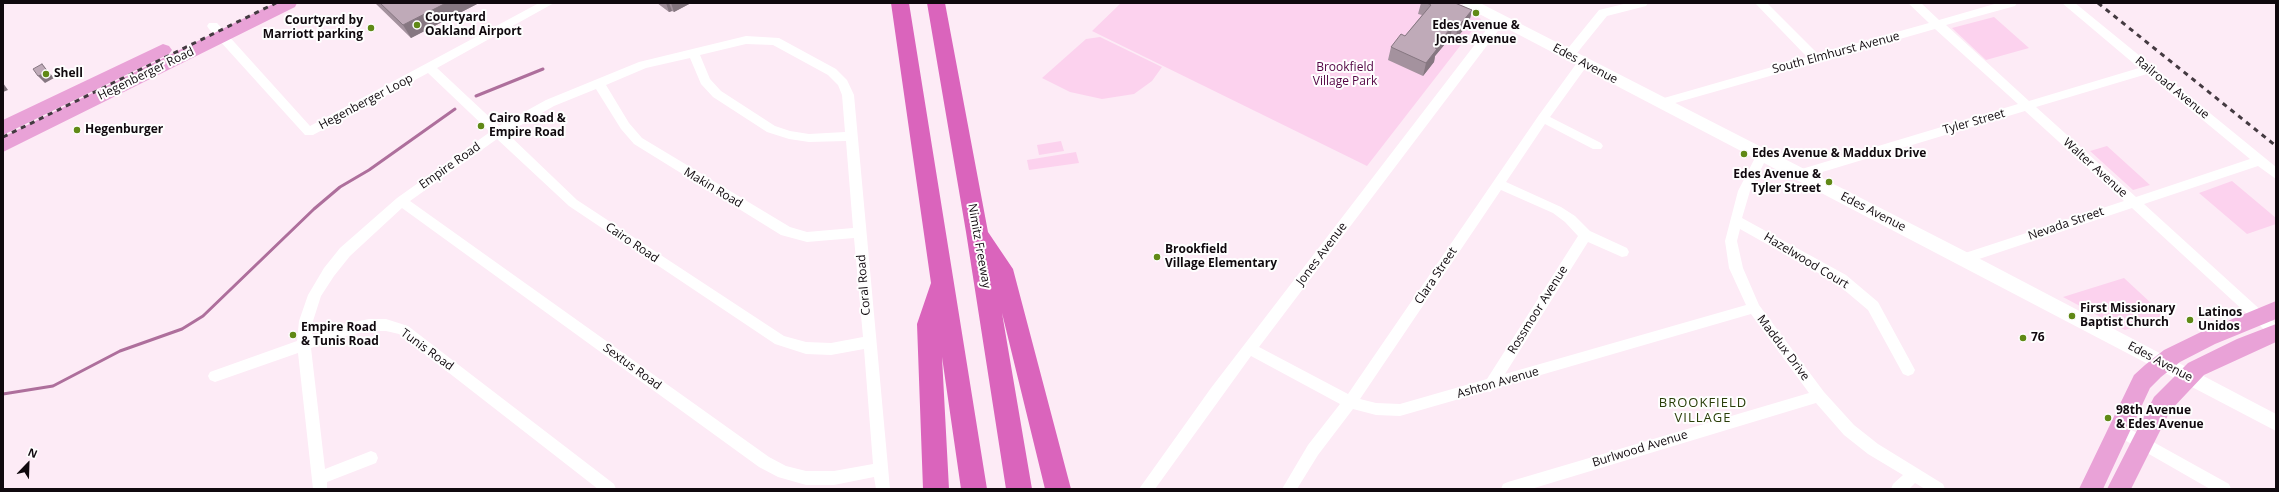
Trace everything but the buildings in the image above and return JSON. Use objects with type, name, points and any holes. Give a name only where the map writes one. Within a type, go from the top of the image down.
[{"type":"highway","points":[[900,3],[974,489]]},
{"type":"highway","name":"Nimitz Freeway","points":[[936,3],[977,232],[1019,489]]},
{"type":"highway","points":[[977,232],[1002,269],[1058,489]]},
{"type":"highway","points":[[936,489],[929,324],[942,283]]},
{"type":"main road","name":"Hegenberger Road","points":[[3,145],[217,32],[260,3]]},
{"type":"main road","name":"Hegenberger Road","points":[[3,128],[217,32],[289,3]]},
{"type":"main road","points":[[2091,489],[2118,429],[2142,382],[2162,363],[2202,341],[2268,314]]},
{"type":"main road","points":[[2119,489],[2162,404],[2198,367],[2276,332]]},
{"type":"street","name":"Hegenberger Loop","points":[[217,32],[309,132],[548,3]]},
{"type":"street","name":"Edes Avenue","points":[[1469,3],[1964,259],[2276,423]]},
{"type":"street","points":[[1569,55],[1603,13],[1642,3]]},
{"type":"street","points":[[1762,3],[1814,58]]},
{"type":"street","name":"Walter Avenue","points":[[1914,3],[2131,201],[2268,314],[2276,332]]},
{"type":"street","name":"South Elmhurst Avenue","points":[[1661,103],[1814,58],[2011,3]]},
{"type":"street","name":"Railroad Avenue","points":[[2068,3],[2276,174]]},
{"type":"street","name":"Jones Avenue","points":[[1146,489],[1250,349],[1500,20]]},
{"type":"street","name":"Empire Road","points":[[319,483],[304,344],[306,321],[315,295],[329,272],[345,252],[401,201],[432,177],[497,134],[550,103],[642,64],[693,52],[746,40],[775,41],[832,72],[843,82]]},
{"type":"street","points":[[693,52],[706,80],[717,94],[771,128],[789,135],[809,138],[851,136]]},
{"type":"street","name":"Clara Street","points":[[1289,489],[1313,450],[1350,402],[1543,118],[1583,63]]},
{"type":"street","name":"Cairo Road","points":[[430,68],[497,134],[573,203],[780,340],[806,348],[831,349],[869,342]]},
{"type":"street","name":"Tyler Street","points":[[1799,174],[2149,69]]},
{"type":"street","name":"Makin Road","points":[[598,82],[625,126],[638,141],[655,153],[786,231],[807,237],[859,233]]},
{"type":"street","name":"Coral Road","points":[[843,82],[848,95],[859,233],[883,489]]},
{"type":"street","points":[[1543,118],[1597,146]]},
{"type":"street","name":"Maddux Drive","points":[[1762,155],[1744,191],[1735,220],[1731,241],[1736,268],[1754,308],[1819,396],[1849,430],[1873,449],[1938,489]]},
{"type":"street","name":"Nevada Street","points":[[1964,259],[2131,201],[2259,161]]},
{"type":"street","points":[[1498,184],[1557,210],[1570,219],[1585,235],[1622,252]]},
{"type":"street","name":"Sextus Road","points":[[401,201],[764,462],[783,472],[806,478],[834,478],[881,469]]},
{"type":"street","name":"Hazelwood Court","points":[[1735,220],[1841,279],[1873,306],[1908,370]]},
{"type":"street","name":"Rossmoor Avenue","points":[[1490,386],[1585,235]]},
{"type":"street","name":"Ashton Avenue","points":[[1250,349],[1350,402],[1376,409],[1400,410],[1490,386],[1754,308]]},
{"type":"street","name":"Tunis Road","points":[[215,376],[349,329],[369,325],[386,325],[403,330],[609,489]]},
{"type":"street","name":"Burlwood Avenue","points":[[1508,489],[1819,396]]},
{"type":"street","points":[[2118,429],[2224,489]]},
{"type":"street","points":[[319,483],[371,458]]},
{"type":"street","points":[[1898,489],[1914,475]]},
{"type":"green space","name":"Brookfield Village Park","points":[[1121,3],[1450,3],[1481,19],[1367,166],[1092,31]]},
{"type":"green space","points":[[1994,17],[2029,48],[1986,60],[1952,28]]},
{"type":"green space","points":[[1100,37],[1162,67],[1152,81],[1134,94],[1102,99],[1070,92],[1042,78],[1086,39]]},
{"type":"green space","points":[[1061,141],[1064,151],[1039,155],[1037,145]]},
{"type":"green space","points":[[2107,146],[2150,185],[2133,190],[2090,151]]},
{"type":"green space","points":[[1076,152],[1079,163],[1029,170],[1027,160]]},
{"type":"green space","points":[[2232,181],[2276,218],[2276,224],[2247,234],[2199,193]]},
{"type":"green space","points":[[2124,278],[2165,316],[2125,330],[2063,297]]},
{"type":"waterway","points":[[476,96],[543,69]]},
{"type":"waterway","points":[[3,394],[53,386],[120,351],[182,329],[203,316],[314,209],[340,187],[369,170],[455,109]]},
{"type":"railway","points":[[3,137],[276,3]]},
{"type":"railway","points":[[2098,3],[2276,146]]},
{"type":"place","name":"Edes Avenue & Jones Avenue","points":[[1476,13]]},
{"type":"place","name":"Courtyard Oakland Airport","points":[[417,25]]},
{"type":"place","name":"Courtyard by Marriott parking","points":[[371,28]]},
{"type":"place","name":"Shell","points":[[46,74]]},
{"type":"place","name":"Cairo Road & Empire Road","points":[[481,126]]},
{"type":"place","name":"Hegenburger","points":[[77,130]]},
{"type":"place","name":"Edes Avenue & Maddux Drive","points":[[1744,154]]},
{"type":"place","name":"Edes Avenue & Tyler Street","points":[[1829,182]]},
{"type":"place","name":"Brookfield Village Elementary","points":[[1157,257]]},
{"type":"place","name":"First Missionary Baptist Church","points":[[2072,316]]},
{"type":"place","name":"Latinos Unidos","points":[[2190,320]]},
{"type":"place","name":"Empire Road & Tunis Road","points":[[293,335]]},
{"type":"place","name":"76","points":[[2023,338]]},
{"type":"place","name":"98th Avenue & Edes Avenue","points":[[2108,418]]},
{"type":"district","name":"BROOKFIELD VILLAGE","points":[[1703,410]]}]
